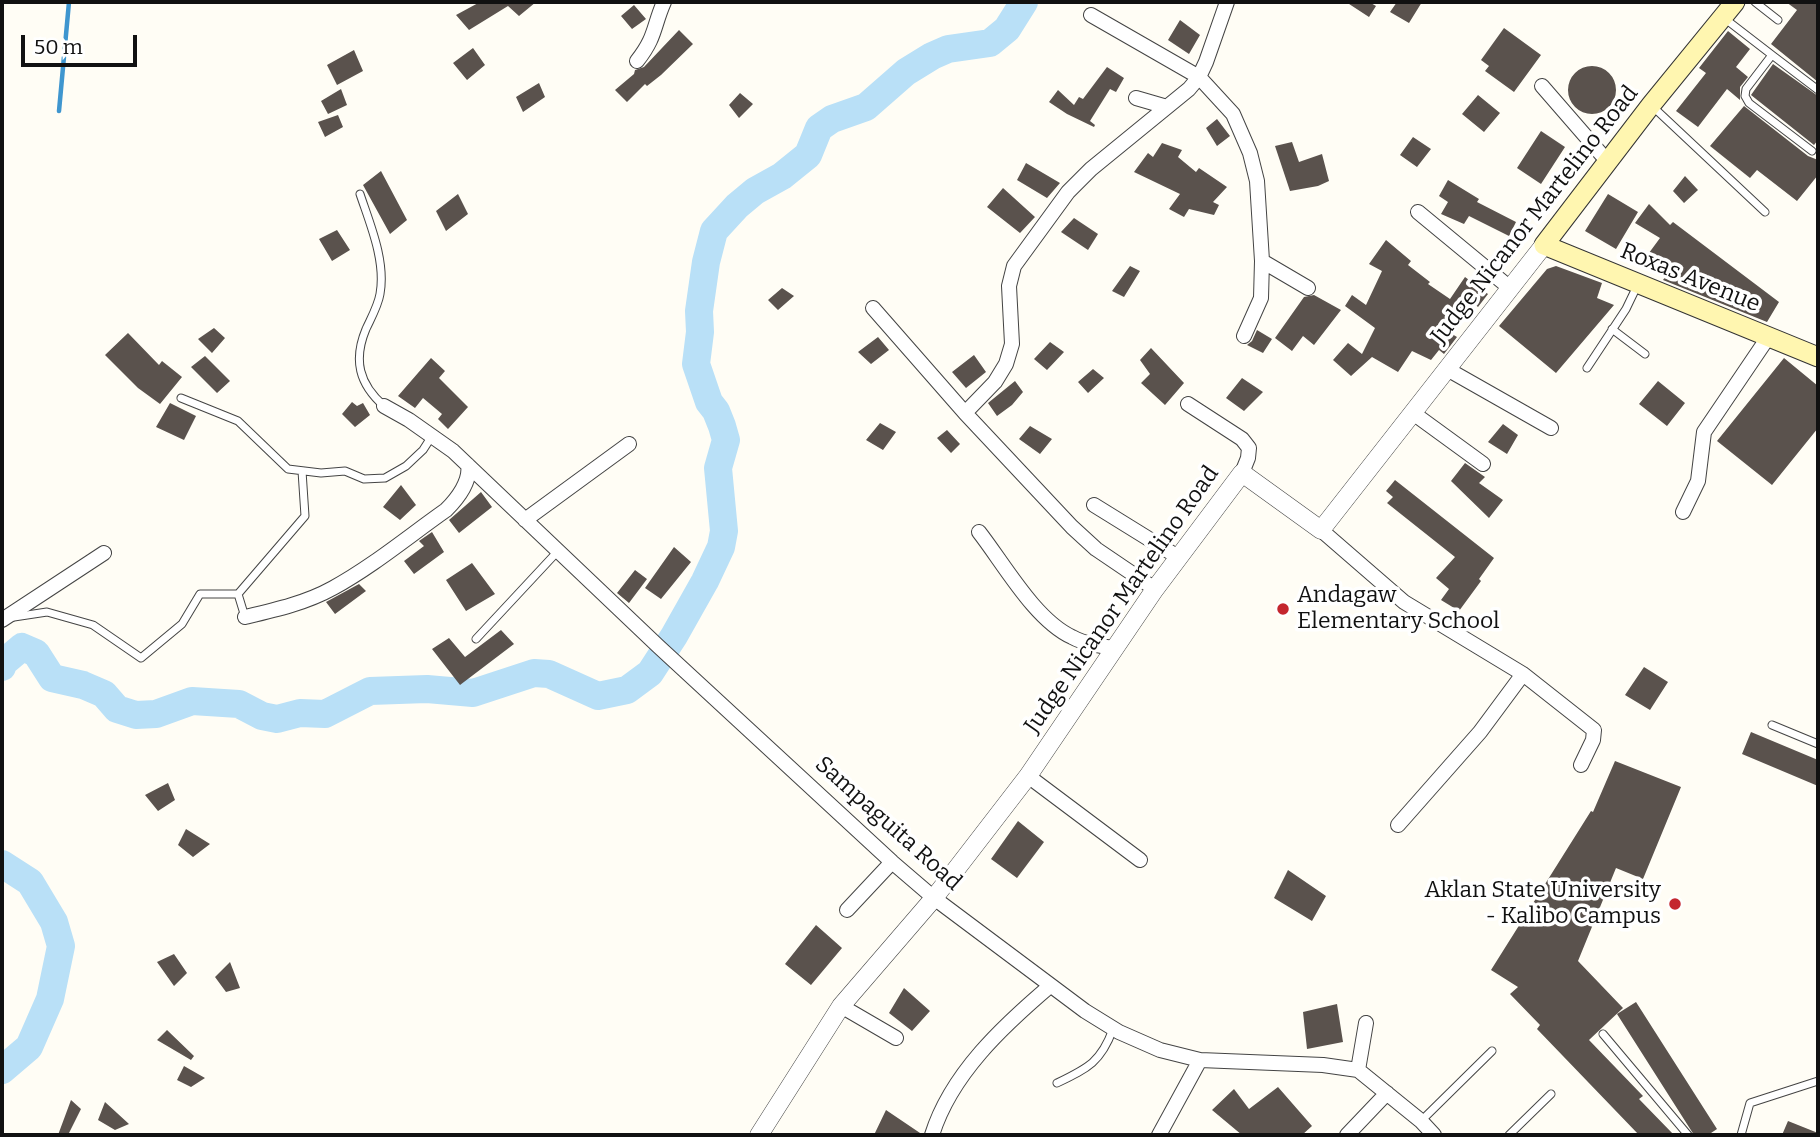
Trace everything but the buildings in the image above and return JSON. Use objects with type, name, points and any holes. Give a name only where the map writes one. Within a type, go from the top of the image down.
[{"type":"main road","name":"Judge Nicanor Martelino Road","points":[[1544,245],[1651,105],[1729,10]]},
{"type":"main road","name":"Roxas Avenue","points":[[1544,245],[1818,357]]},
{"type":"street","points":[[637,61],[656,32],[664,2]]},
{"type":"street","points":[[965,413],[995,382],[1006,364],[1012,344],[1009,286],[1014,266],[1068,192],[1091,169],[1189,89],[1199,77],[1227,2]]},
{"type":"street","points":[[1091,15],[1199,77],[1233,114],[1250,153],[1256,181],[1262,261],[1261,298],[1244,336]]},
{"type":"street","points":[[1542,86],[1608,162]]},
{"type":"street","points":[[1136,98],[1167,107]]},
{"type":"street","points":[[1418,212],[1510,288]]},
{"type":"street","name":"Judge Nicanor Martelino Road","points":[[759,1135],[841,1006],[934,898],[1028,776],[1155,589],[1242,473],[1321,530],[1544,245]]},
{"type":"street","points":[[1262,261],[1308,288]]},
{"type":"street","points":[[873,308],[965,413],[1096,549],[1155,589]]},
{"type":"street","points":[[1683,512],[1698,481],[1704,432],[1769,337]]},
{"type":"street","points":[[1447,369],[1551,428]]},
{"type":"street","points":[[1188,404],[1242,439],[1249,448],[1242,473]]},
{"type":"street","name":"Sampaguita Road","points":[[384,406],[432,435],[468,465],[892,862],[934,898],[1050,986],[1113,1028],[1160,1050],[1200,1060],[1323,1065],[1359,1070]]},
{"type":"street","points":[[1413,413],[1483,464]]},
{"type":"street","points":[[525,520],[629,444]]},
{"type":"street","points":[[245,617],[295,605],[333,588],[446,510],[455,501],[469,474],[468,465]]},
{"type":"street","points":[[1094,505],[1178,557]]},
{"type":"street","points":[[1321,530],[1404,602],[1523,674],[1594,730],[1593,740],[1581,765]]},
{"type":"street","points":[[979,532],[1052,624],[1072,637],[1114,648]]},
{"type":"street","points":[[3,619],[104,553]]},
{"type":"street","points":[[1398,825],[1480,732],[1523,674]]},
{"type":"street","points":[[1028,776],[1140,860]]},
{"type":"street","points":[[847,910],[892,862]]},
{"type":"street","points":[[932,1135],[959,1081],[1017,1014],[1050,986]]},
{"type":"street","points":[[841,1006],[896,1038]]},
{"type":"street","points":[[1366,1023],[1359,1070],[1434,1135]]},
{"type":"street","points":[[1159,1135],[1200,1060]]},
{"type":"street","points":[[1347,1135],[1387,1093]]},
{"type":"lane","points":[[1755,2],[1778,20]]},
{"type":"lane","points":[[1729,10],[1772,55],[1818,90]]},
{"type":"lane","points":[[1772,55],[1746,89],[1745,96],[1749,103],[1812,151]]},
{"type":"lane","points":[[1651,105],[1765,212]]},
{"type":"lane","points":[[360,194],[380,265],[380,293],[358,354],[361,375],[372,395],[384,406]]},
{"type":"lane","points":[[1587,368],[1626,309],[1639,283]]},
{"type":"lane","points":[[1612,330],[1645,354]]},
{"type":"lane","points":[[181,398],[238,421],[288,469],[321,473],[345,471],[365,479],[385,478],[406,466],[423,450],[432,435]]},
{"type":"lane","points":[[3,619],[47,612],[93,625],[141,658],[182,624],[200,594],[238,594],[305,516],[302,471]]},
{"type":"lane","points":[[475,639],[558,551]]},
{"type":"lane","points":[[238,594],[245,617]]},
{"type":"lane","points":[[1772,725],[1818,744]]},
{"type":"lane","points":[[1057,1083],[1095,1062],[1106,1049],[1113,1028]]},
{"type":"lane","points":[[1603,1034],[1688,1135]]},
{"type":"lane","points":[[1421,1121],[1492,1051]]},
{"type":"lane","points":[[1741,1135],[1750,1102],[1818,1081]]},
{"type":"lane","points":[[1509,1135],[1551,1094]]},
{"type":"waterway","points":[[59,111],[69,2]]},
{"type":"waterway","points":[[2,667],[3,663],[22,647],[36,653],[52,678],[83,685],[104,694],[117,709],[136,715],[156,714],[192,701],[239,704],[262,716],[277,719],[300,713],[325,714],[370,691],[427,689],[473,693],[534,673],[549,674],[598,696],[627,690],[650,673],[705,581],[721,547],[724,531],[718,468],[726,440],[696,364],[700,332],[699,311],[706,262],[714,231],[755,191],[782,176],[808,155],[819,128],[832,119],[866,107],[906,72],[932,56],[948,49],[990,43],[1007,29],[1024,2]]},
{"type":"waterway","points":[[2,864],[30,882],[54,922],[61,946],[50,999],[29,1047],[2,1070]]},
{"type":"place","name":"Andagaw Elementary School","points":[[1283,609]]},
{"type":"place","name":"Aklan State University - Kalibo Campus","points":[[1675,904]]}]
